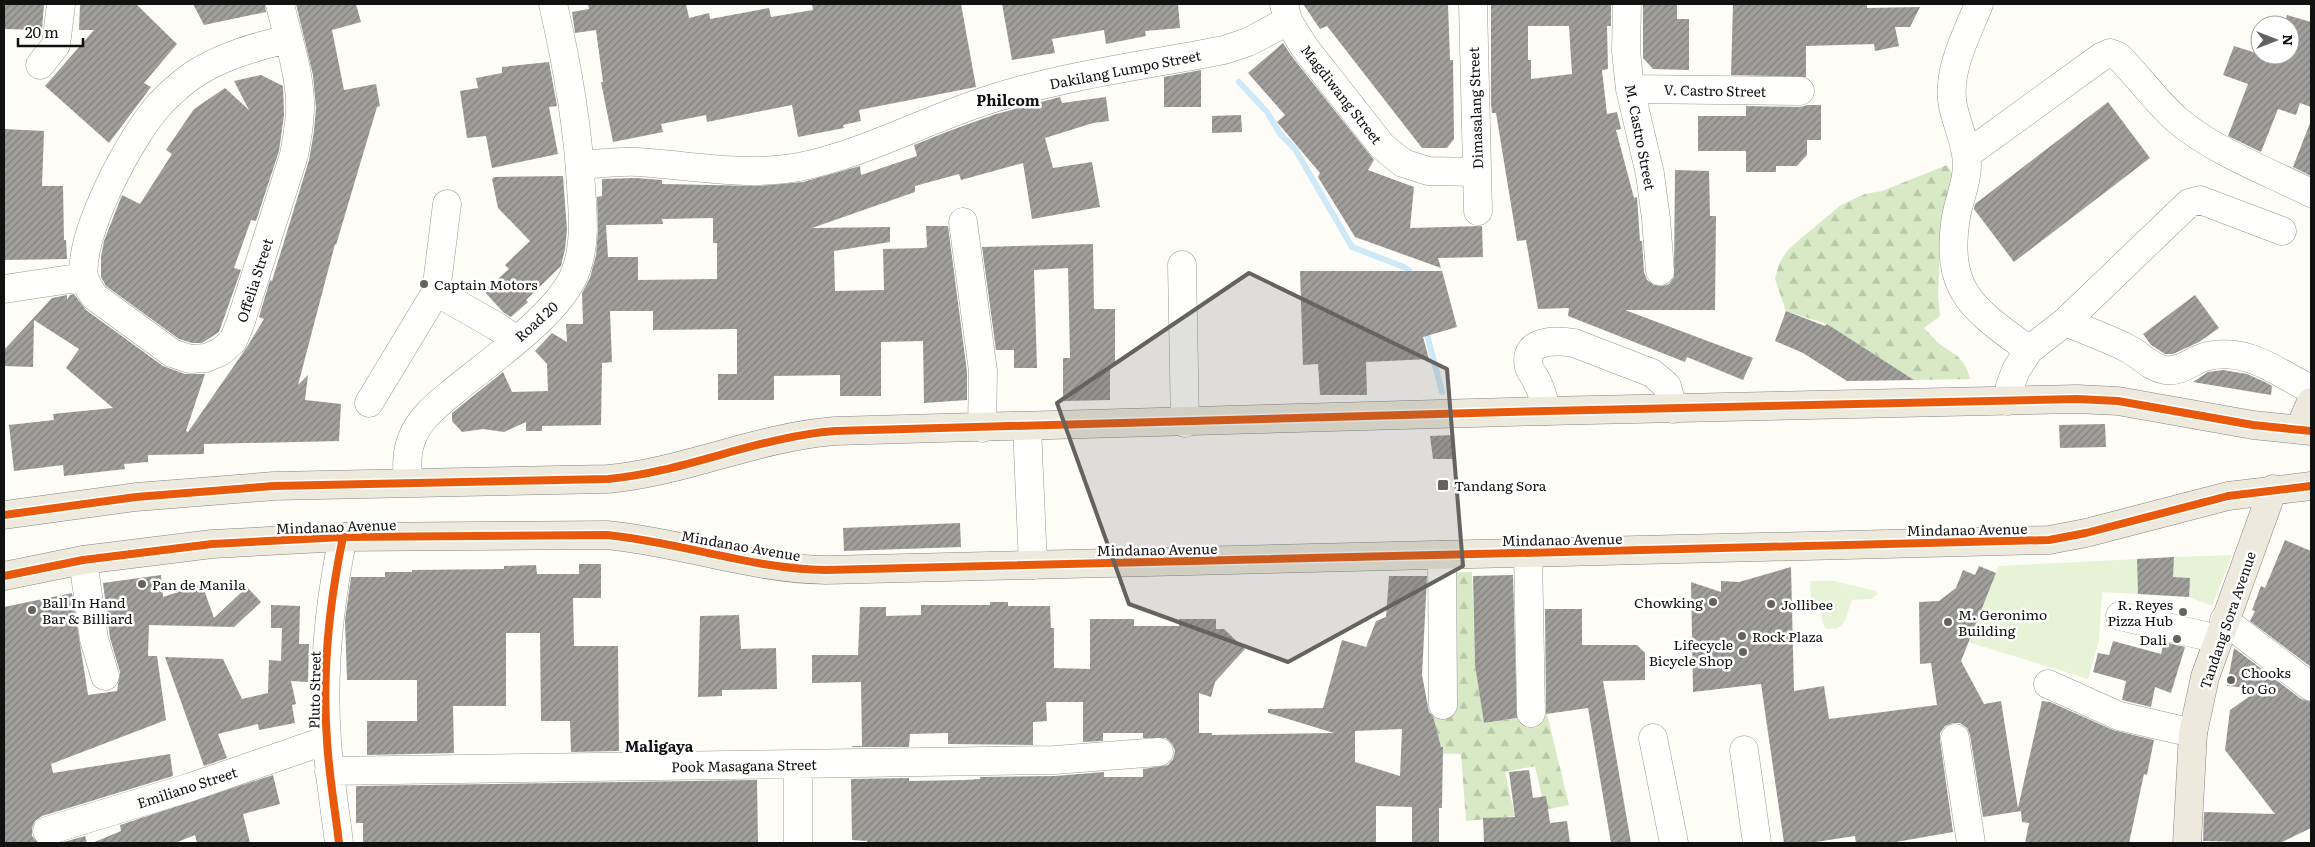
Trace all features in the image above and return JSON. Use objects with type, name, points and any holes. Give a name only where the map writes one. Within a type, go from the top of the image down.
[{"type":"main road","points":[[4,515],[136,497],[274,486],[608,479],[662,471],[791,436],[812,433],[1546,411],[2098,399],[2253,425],[2305,430],[2311,402]]},
{"type":"main road","name":"Mindanao Avenue","points":[[4,576],[83,560],[212,544],[343,537],[607,535],[636,538],[797,570],[2049,540],[2086,533],[2228,496],[2273,489],[2311,486]]},
{"type":"main road","name":"Tandang Sora Avenue","points":[[2187,843],[2193,733],[2205,677],[2273,489]]},
{"type":"street","points":[[40,65],[56,45],[61,4]]},
{"type":"street","name":"Offelia Street","points":[[84,278],[88,289],[96,297],[172,353],[190,359],[206,358],[220,352],[233,341],[291,165],[299,129],[300,102],[295,66],[280,4]]},
{"type":"street","name":"Road 20","points":[[408,482],[407,456],[411,439],[419,424],[444,399],[543,318],[562,298],[575,273],[582,243],[580,165],[570,83],[553,4]]},
{"type":"street","name":"Dimasalang Street","points":[[1473,4],[1478,211]]},
{"type":"street","name":"M. Castro Street","points":[[1627,4],[1626,51],[1630,89],[1650,174],[1660,271]]},
{"type":"street","points":[[1979,4],[1959,56],[1952,86],[1953,106],[1964,140],[1966,155],[1966,186],[1958,205],[1955,255],[1960,285],[1969,301],[1984,317],[2029,350]]},
{"type":"street","name":"Dakilang Lumpo Street","points":[[580,165],[636,162],[705,169],[752,170],[798,167],[838,156],[991,99],[1034,87],[1224,50],[1248,42],[1286,12]]},
{"type":"street","name":"Magdiwang Street","points":[[1286,12],[1311,56],[1382,146],[1389,152],[1403,163],[1428,171],[1477,172]]},
{"type":"street","points":[[4,289],[84,278],[90,235],[110,184],[128,150],[160,103],[192,76],[226,57],[288,39]]},
{"type":"street","points":[[1966,155],[2101,57],[2110,54],[2118,56],[2175,118],[2190,130],[2212,144],[2311,193]]},
{"type":"street","name":"V. Castro Street","points":[[1630,89],[1800,91]]},
{"type":"street","points":[[2008,401],[2010,386],[2016,370],[2029,350],[2065,322],[2189,203],[2200,200],[2282,231]]},
{"type":"street","points":[[369,403],[436,292],[447,204]]},
{"type":"street","points":[[963,222],[983,371],[982,428]]},
{"type":"street","points":[[1182,265],[1185,423]]},
{"type":"street","points":[[436,292],[496,326],[516,340]]},
{"type":"street","points":[[2065,322],[2136,352],[2155,368],[2178,369],[2208,356],[2247,356],[2272,366],[2311,389]]},
{"type":"street","points":[[1546,411],[1543,396],[1529,366],[1529,358],[1532,349],[1540,343],[1563,341],[1574,343],[1652,373],[1667,386],[1673,409]]},
{"type":"street","points":[[1027,427],[1033,565]]},
{"type":"street","name":"Pluto Street","points":[[339,843],[327,740],[325,682],[328,625],[343,537]]},
{"type":"street","points":[[1528,553],[1531,713]]},
{"type":"street","points":[[1442,555],[1443,705]]},
{"type":"street","points":[[83,560],[94,639],[105,676]]},
{"type":"street","points":[[2120,616],[2221,629],[2311,687]]},
{"type":"street","points":[[2048,684],[2119,716],[2193,733]]},
{"type":"street","points":[[1654,738],[1674,843]]},
{"type":"street","points":[[1955,738],[1971,843]]},
{"type":"street","name":"Emiliano Street","points":[[47,831],[191,787],[327,740]]},
{"type":"street","points":[[1744,750],[1757,843]]},
{"type":"street","name":"Pook Masagana Street","points":[[330,771],[1055,760],[1159,752]]},
{"type":"street","points":[[798,764],[798,843]]},
{"type":"highlighted area","points":[[1249,273],[1447,369],[1463,566],[1288,662],[1129,604],[1057,403]]},
{"type":"green space","points":[[1947,165],[1957,181],[1940,246],[1938,295],[1940,316],[1924,328],[1942,346],[1960,359],[1970,379],[1914,380],[1827,324],[1786,311],[1775,279],[1779,264],[1787,251],[1841,205],[1865,194],[1882,191]]},
{"type":"green space","points":[[2232,555],[2212,606],[2189,597],[2189,578],[2173,577],[2173,557]]},
{"type":"green space","points":[[2137,559],[2138,594],[2102,592],[2099,640],[2088,679],[1968,642],[1999,566]]},
{"type":"green space","points":[[1472,572],[1475,664],[1484,723],[1547,714],[1569,805],[1545,810],[1535,766],[1505,772],[1515,816],[1466,821],[1461,754],[1431,753],[1435,573]]},
{"type":"green space","points":[[1810,581],[1834,581],[1876,591],[1878,594],[1871,599],[1852,600],[1845,622],[1838,628],[1825,628],[1822,621],[1821,605],[1811,600]]},
{"type":"building","points":[[4,4],[44,4],[42,30],[4,29]]},
{"type":"building","points":[[80,4],[136,4],[177,44],[144,83],[151,87],[109,143],[45,86],[94,30],[79,30]]},
{"type":"building","points":[[193,4],[265,4],[266,12],[204,25]]},
{"type":"building","points":[[296,4],[356,4],[361,22],[332,30],[344,90],[376,84],[380,106],[377,107],[335,244],[298,385],[308,375],[305,400],[341,404],[339,441],[204,444],[204,454],[148,455],[148,462],[124,464],[125,469],[64,476],[63,465],[14,471],[9,425],[54,420],[53,414],[113,408],[66,368],[79,349],[34,320],[33,367],[4,366],[4,350],[52,298],[67,295],[67,300],[70,295],[74,294],[86,310],[163,366],[185,374],[205,374],[186,431],[188,432],[247,347],[264,319],[259,317],[309,160],[314,131],[316,108],[313,75]]},
{"type":"building","points":[[588,4],[686,4],[689,18],[709,13],[710,19],[769,8],[771,17],[813,10],[812,4],[961,4],[976,87],[859,110],[861,121],[843,125],[844,128],[798,137],[792,105],[707,122],[706,115],[661,124],[663,132],[613,142],[601,82],[603,82],[596,30],[575,33],[572,12],[589,9]]},
{"type":"building","points":[[1002,4],[1178,4],[1180,28],[1145,31],[1146,36],[1106,44],[1104,30],[1052,39],[1055,53],[1012,60]]},
{"type":"building","points":[[1303,4],[1448,4],[1450,60],[1453,60],[1454,139],[1447,148],[1422,148],[1327,26],[1320,29]]},
{"type":"building","points":[[1491,4],[1611,4],[1611,26],[1607,26],[1608,69],[1602,70],[1607,114],[1617,112],[1621,129],[1616,130],[1634,198],[1637,197],[1640,241],[1642,241],[1644,272],[1647,280],[1654,285],[1662,286],[1669,284],[1674,277],[1675,170],[1709,171],[1710,216],[1716,216],[1715,310],[1625,310],[1753,358],[1743,380],[1687,357],[1685,362],[1568,316],[1569,308],[1538,309],[1526,240],[1517,241],[1496,113],[1492,113]],"holes":[[[1528,26],[1569,26],[1572,74],[1531,79],[1531,60],[1528,60]]]},
{"type":"building","points":[[1643,4],[1677,4],[1677,19],[1689,19],[1689,70],[1653,69],[1643,58]]},
{"type":"building","points":[[1733,4],[1867,4],[1867,8],[1920,7],[1910,27],[1895,27],[1899,46],[1875,51],[1874,44],[1806,46],[1806,77],[1731,75]]},
{"type":"building","points":[[2300,19],[2311,22],[2311,107],[2300,103],[2296,115],[2278,109],[2261,152],[2228,136],[2248,84],[2223,75],[2234,46],[2250,51],[2250,65],[2300,65]]},
{"type":"building","points":[[1283,43],[1374,160],[1368,170],[1414,187],[1410,228],[1482,226],[1483,257],[1438,258],[1441,268],[1355,237],[1318,177],[1320,173],[1277,122],[1285,115],[1248,73]]},
{"type":"building","points":[[549,62],[557,106],[549,107],[558,154],[492,168],[486,136],[467,138],[460,91],[478,88],[476,78],[502,73],[502,67]]},
{"type":"building","points":[[1201,70],[1201,107],[1164,107],[1164,77]]},
{"type":"building","points":[[261,75],[283,86],[284,115],[279,151],[256,221],[251,220],[234,268],[241,270],[219,332],[202,343],[192,343],[179,339],[106,286],[101,277],[101,257],[104,241],[122,195],[140,204],[172,154],[166,150],[194,109],[225,88],[249,110],[234,81]]},
{"type":"building","points":[[1060,97],[1062,103],[1106,97],[1109,121],[1093,123],[1045,138],[1053,168],[1092,162],[1100,207],[1032,219],[1023,163],[961,180],[959,174],[915,186],[915,192],[812,228],[890,227],[890,242],[834,251],[835,291],[884,290],[883,249],[927,247],[926,226],[948,226],[967,372],[967,400],[924,403],[923,341],[881,342],[881,396],[840,396],[840,375],[774,376],[774,400],[718,400],[718,374],[737,374],[737,329],[653,330],[653,311],[610,311],[612,362],[602,363],[601,425],[542,426],[542,431],[526,431],[526,422],[504,432],[483,429],[462,432],[452,421],[452,413],[503,372],[512,392],[548,391],[547,364],[535,351],[552,333],[567,342],[566,324],[583,324],[582,293],[590,278],[596,255],[598,230],[597,197],[602,196],[602,179],[636,178],[662,180],[662,184],[758,186],[803,182],[860,166],[861,175],[917,156],[914,145],[996,114]],"holes":[[[713,218],[713,243],[717,243],[717,279],[638,280],[638,257],[608,257],[606,225],[663,224],[662,219]]]},
{"type":"building","points":[[2108,102],[2150,158],[2014,262],[1974,209],[1975,204]]},
{"type":"building","points":[[1821,105],[1821,140],[1807,140],[1807,155],[1797,166],[1776,166],[1776,172],[1746,172],[1746,151],[1698,151],[1698,116],[1746,116],[1746,106],[1800,107]]},
{"type":"building","points":[[1241,115],[1242,132],[1212,133],[1212,116]]},
{"type":"building","points":[[2311,123],[2311,176],[2293,167]]},
{"type":"building","points":[[4,129],[44,131],[42,186],[63,186],[64,240],[66,240],[67,259],[4,260]]},
{"type":"building","points":[[563,176],[567,230],[561,266],[526,300],[528,302],[511,317],[503,312],[484,291],[509,269],[505,265],[530,241],[498,208],[492,179],[494,177]]},
{"type":"building","points":[[1093,244],[1094,309],[1115,309],[1115,366],[1110,366],[1110,400],[1063,401],[1063,358],[1070,358],[1068,268],[1034,270],[1037,368],[1014,368],[1014,350],[996,350],[982,247]]},
{"type":"building","points":[[1300,271],[1442,271],[1457,327],[1423,337],[1429,359],[1366,362],[1367,395],[1320,395],[1318,364],[1303,365]]},
{"type":"building","points":[[2195,295],[2219,328],[2199,342],[2173,354],[2165,354],[2151,345],[2143,334]]},
{"type":"building","points":[[1786,311],[1825,326],[1827,324],[1914,380],[1847,381],[1803,353],[1775,341]]},
{"type":"building","points":[[2223,370],[2247,374],[2267,383],[2272,386],[2271,395],[2193,382],[2208,372]]},
{"type":"building","points":[[2105,424],[2106,447],[2060,448],[2059,425]]},
{"type":"building","points":[[1453,435],[1456,459],[1433,459],[1430,436]]},
{"type":"building","points":[[960,523],[961,547],[844,551],[843,528]]},
{"type":"building","points":[[2285,540],[2311,551],[2311,667],[2250,621],[2255,611],[2252,610],[2261,586],[2265,588]]},
{"type":"building","points":[[2174,557],[2173,577],[2190,578],[2189,597],[2138,594],[2137,559]]},
{"type":"building","points":[[579,564],[601,564],[601,598],[573,598],[574,646],[618,646],[619,751],[571,752],[570,721],[541,721],[540,633],[506,633],[506,706],[453,706],[454,753],[367,755],[367,721],[417,721],[417,680],[347,680],[345,620],[351,577],[385,577],[385,572],[412,572],[412,570],[504,569],[504,566],[536,565],[537,574],[579,574]]},
{"type":"building","points":[[1979,566],[1996,573],[1961,661],[1984,704],[2001,701],[2018,808],[2042,701],[2050,702],[2113,730],[2154,740],[2147,775],[2144,774],[2129,843],[2025,843],[2029,823],[2022,822],[2021,811],[1983,817],[1970,735],[1967,728],[1960,723],[1953,723],[1945,726],[1940,733],[1940,740],[1953,832],[1890,843],[1856,843],[1855,836],[1809,843],[1784,843],[1761,684],[1693,692],[1691,582],[1721,592],[1721,581],[1739,582],[1791,567],[1794,691],[1824,686],[1829,719],[1937,705],[1931,663],[1920,664],[1919,602],[1939,601],[1956,588],[1963,570],[1975,575]]},
{"type":"building","points":[[161,575],[163,597],[202,584],[214,618],[247,587],[261,602],[234,627],[149,625],[148,656],[157,656],[166,720],[51,764],[53,773],[170,754],[173,776],[42,816],[35,821],[32,828],[32,836],[38,843],[4,843],[4,607],[72,593],[88,695],[117,691],[120,672],[110,638],[103,583]]},
{"type":"building","points":[[1513,575],[1517,718],[1484,723],[1475,665],[1473,576]]},
{"type":"building","points":[[1389,576],[1427,576],[1422,675],[1429,712],[1433,716],[1441,747],[1443,747],[1442,808],[1439,808],[1439,843],[1412,843],[1412,807],[1376,806],[1376,843],[867,843],[867,841],[852,840],[851,779],[909,778],[909,781],[965,780],[980,779],[980,777],[1055,776],[1104,772],[1104,777],[1143,777],[1143,769],[1168,765],[1173,759],[1175,751],[1172,744],[1166,738],[1143,738],[1143,733],[1103,733],[1103,741],[1083,742],[1083,702],[1046,702],[1047,721],[1033,722],[1033,745],[948,744],[948,733],[910,734],[909,747],[852,747],[862,746],[861,682],[812,683],[812,655],[858,655],[860,607],[886,607],[886,616],[921,615],[921,605],[990,605],[990,602],[1008,602],[1008,606],[1050,606],[1051,628],[1054,628],[1054,668],[1090,669],[1090,619],[1134,619],[1134,626],[1179,626],[1179,619],[1216,619],[1216,629],[1224,629],[1245,649],[1215,682],[1211,697],[1199,693],[1199,733],[1212,733],[1212,735],[1334,733],[1268,713],[1268,709],[1323,708],[1342,640],[1366,647],[1376,621],[1386,617]],"holes":[[[1402,729],[1400,776],[1355,762],[1355,731]]]},
{"type":"building","points":[[271,605],[300,606],[299,644],[309,644],[308,682],[291,681],[296,704],[292,705],[295,723],[259,730],[258,724],[218,734],[227,758],[204,766],[165,657],[223,659],[242,699],[268,693],[269,660],[281,661],[282,628],[271,628]]},
{"type":"building","points":[[1545,609],[1582,609],[1582,645],[1637,645],[1645,653],[1645,680],[1603,681],[1631,843],[1611,843],[1588,708],[1546,714]]},
{"type":"building","points":[[739,615],[741,649],[776,648],[777,689],[722,690],[722,696],[698,697],[700,616]]},
{"type":"building","points":[[2113,641],[2161,654],[2164,642],[2185,647],[2171,693],[2155,687],[2151,707],[2122,700],[2126,681],[2093,672],[2098,653],[2109,655]]},
{"type":"building","points":[[2234,648],[2301,699],[2311,702],[2311,828],[2280,843],[2203,841],[2204,812],[2275,814],[2225,750],[2230,710],[2260,689],[2227,686]]},
{"type":"building","points":[[1529,770],[1533,798],[1546,796],[1550,823],[1567,821],[1570,843],[1484,843],[1483,818],[1515,817],[1509,772]]},
{"type":"building","points":[[273,775],[280,804],[243,814],[250,843],[197,843],[195,835],[175,843],[92,843],[121,831],[120,825]]},
{"type":"building","points":[[757,780],[758,843],[363,843],[363,823],[356,823],[356,786]]},
{"type":"building","points":[[85,836],[87,843],[60,843]]},
{"type":"waterway","points":[[1239,82],[1267,112],[1281,135],[1295,149],[1352,247],[1404,267],[1409,270],[1412,279]]},
{"type":"waterway","points":[[1425,327],[1442,392]]},
{"type":"cycle path","points":[[4,515],[136,497],[274,486],[608,479],[665,469],[777,440],[835,431],[1546,411],[2077,399],[2118,401],[2253,425],[2311,431]]},
{"type":"cycle path","points":[[4,576],[83,560],[212,544],[343,537],[607,535],[662,543],[771,565],[826,570],[2049,540],[2086,533],[2228,496],[2311,486]]},
{"type":"cycle path","points":[[339,843],[328,754],[325,690],[330,613],[343,537]]},
{"type":"place","name":"Captain Motors","points":[[424,284]]},
{"type":"place","name":"Tandang Sora","points":[[1443,485]]},
{"type":"place","name":"Pan de Manila","points":[[142,584]]},
{"type":"place","name":"Chowking","points":[[1713,602]]},
{"type":"place","name":"Jollibee","points":[[1771,604]]},
{"type":"place","name":"Ball In Hand Bar & Billiard","points":[[32,610]]},
{"type":"place","name":"R. Reyes Pizza Hub","points":[[2183,612]]},
{"type":"place","name":"M. Geronimo Building","points":[[1948,622]]},
{"type":"place","name":"Rock Plaza","points":[[1742,636]]},
{"type":"place","name":"Dali","points":[[2177,639]]},
{"type":"place","name":"Lifecycle Bicycle Shop","points":[[1743,652]]},
{"type":"place","name":"Chooks to Go","points":[[2231,680]]},
{"type":"district","name":"Philcom","points":[[1008,99]]},
{"type":"district","name":"Maligaya","points":[[659,745]]}]
